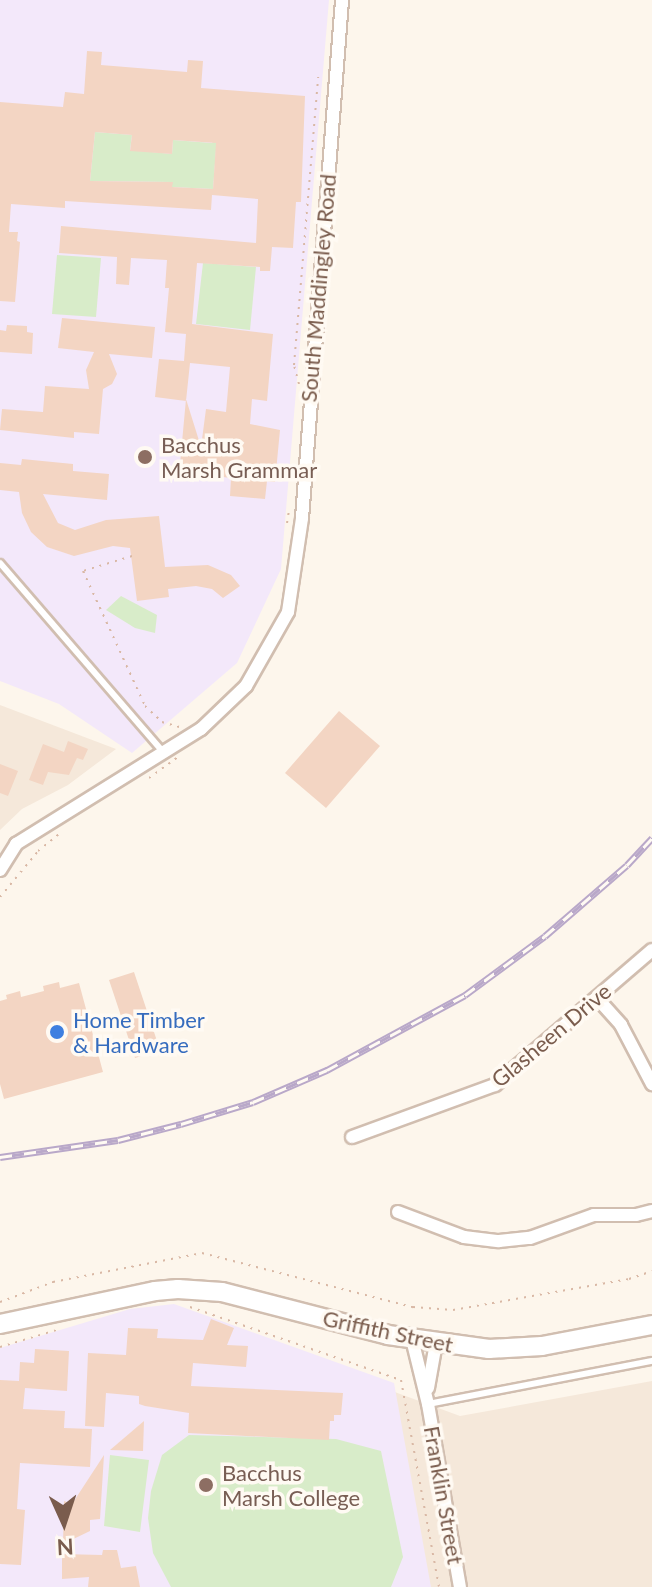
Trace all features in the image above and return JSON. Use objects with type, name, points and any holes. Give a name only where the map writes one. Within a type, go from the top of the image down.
[{"type":"street","name":"South Maddingley Road","points":[[1,868],[16,844],[163,747],[201,729],[246,686],[288,612],[302,518],[342,0]]},
{"type":"street","name":"Glasheen Drive","points":[[352,1137],[495,1085],[652,950]]},
{"type":"street","points":[[597,998],[621,1025],[652,1084]]},
{"type":"street","points":[[398,1212],[464,1237],[499,1241],[530,1238],[594,1215],[636,1215],[652,1211]]},
{"type":"street","name":"Griffith Street","points":[[0,1324],[178,1289],[222,1292],[412,1339],[489,1349],[542,1346],[652,1325]]},
{"type":"street","name":"Griffith Street","points":[[0,1332],[126,1297]]},
{"type":"street","name":"Franklin Street","points":[[412,1339],[428,1404],[460,1587]]},
{"type":"street","name":"Franklin Street","points":[[428,1404],[428,1375],[436,1343]]},
{"type":"lane","points":[[0,563],[163,747]]},
{"type":"lane","points":[[428,1404],[652,1361]]},
{"type":"path","points":[[299,386],[294,365],[318,77]]},
{"type":"path","points":[[287,528],[289,505]]},
{"type":"path","points":[[132,556],[83,571],[145,706],[162,722],[181,727],[163,747],[179,759],[141,783]]},
{"type":"path","points":[[0,897],[38,851],[64,830]]},
{"type":"path","points":[[0,1302],[53,1282],[202,1253],[413,1307],[453,1310],[629,1279],[652,1271]]},
{"type":"path","points":[[189,1306],[401,1380],[439,1587]]},
{"type":"shaded area","name":"Bacchus Marsh Grammar","points":[[0,0],[329,0],[281,569],[237,663],[132,753],[59,704],[0,681]]},
{"type":"shaded area","points":[[0,705],[116,749],[68,785],[22,809],[0,830]]},
{"type":"shaded area","name":"Bacchus Marsh College","points":[[174,1304],[394,1383],[431,1587],[0,1587],[0,1348],[130,1309]]},
{"type":"shaded area","points":[[652,1381],[652,1587],[0,1587],[392,1391],[460,1416]]},
{"type":"green space","points":[[95,132],[132,135],[130,150],[172,154],[173,140],[212,143],[217,137],[213,189],[172,187],[172,182],[90,181]]},
{"type":"green space","points":[[57,255],[101,258],[96,317],[52,314]]},
{"type":"green space","points":[[203,263],[256,267],[250,330],[196,324]]},
{"type":"green space","points":[[121,596],[157,615],[155,633],[135,628],[106,610]]},
{"type":"green space","points":[[189,1435],[336,1439],[381,1451],[403,1557],[391,1587],[171,1587],[153,1553],[148,1518],[151,1491],[162,1455]]},
{"type":"green space","points":[[110,1455],[149,1460],[140,1532],[104,1526]]},
{"type":"building","points":[[87,51],[102,52],[101,65],[187,72],[188,60],[203,61],[201,88],[305,96],[301,202],[296,202],[293,248],[272,247],[270,271],[260,271],[260,267],[197,263],[192,324],[273,334],[267,401],[252,399],[250,424],[280,430],[275,482],[267,481],[265,499],[230,496],[231,478],[198,474],[199,466],[180,464],[186,401],[155,397],[159,359],[184,361],[186,334],[165,332],[169,288],[165,288],[167,260],[131,258],[129,285],[116,284],[117,257],[59,253],[61,226],[256,243],[258,199],[212,195],[211,210],[65,201],[65,208],[11,204],[9,232],[18,232],[17,241],[20,242],[15,302],[0,301],[0,102],[63,107],[65,92],[84,94]],"holes":[[[95,132],[132,135],[130,151],[172,154],[173,140],[216,143],[213,189],[172,187],[173,182],[90,181]],[[190,363],[230,367],[226,412],[206,409],[201,447],[186,400]]]},
{"type":"building","points":[[62,318],[155,327],[152,358],[109,354],[117,374],[112,384],[103,389],[99,434],[74,432],[74,438],[0,430],[2,409],[43,412],[45,386],[89,389],[86,370],[94,352],[58,348]]},
{"type":"building","points":[[7,325],[27,326],[27,332],[33,333],[32,354],[0,352],[0,330],[6,331]]},
{"type":"building","points":[[22,459],[73,464],[73,471],[109,474],[107,500],[43,494],[58,523],[75,530],[106,520],[159,516],[165,567],[208,565],[231,575],[240,586],[223,598],[212,589],[196,586],[168,589],[169,597],[137,601],[130,548],[113,546],[74,556],[47,547],[31,532],[22,513],[19,492],[0,490],[0,463],[21,465]]},
{"type":"building","points":[[339,711],[380,746],[326,808],[285,773]]},
{"type":"building","points":[[68,741],[88,749],[83,760],[77,758],[69,775],[48,772],[43,785],[29,780],[43,744],[64,752]]},
{"type":"building","points":[[0,764],[18,771],[8,796],[0,793]]},
{"type":"building","points":[[134,972],[160,1050],[135,1058],[109,980]]},
{"type":"building","points":[[59,982],[60,988],[79,983],[103,1072],[4,1099],[0,1084],[0,1001],[7,999],[6,995],[20,991],[21,997],[44,991],[43,986]]},
{"type":"building","points":[[211,1319],[234,1328],[227,1345],[248,1346],[246,1367],[193,1363],[191,1386],[343,1393],[341,1415],[334,1415],[334,1421],[330,1421],[329,1440],[188,1433],[189,1413],[139,1404],[139,1396],[106,1393],[104,1427],[85,1426],[88,1353],[126,1355],[128,1328],[158,1329],[157,1338],[203,1340]]},
{"type":"building","points":[[35,1349],[69,1351],[67,1391],[25,1388],[23,1409],[65,1411],[64,1428],[92,1429],[90,1467],[20,1463],[17,1509],[25,1510],[21,1565],[0,1564],[0,1380],[19,1381],[20,1362],[34,1363]]},
{"type":"building","points":[[144,1421],[143,1451],[110,1450]]},
{"type":"building","points":[[104,1455],[100,1519],[90,1520],[90,1531],[63,1544],[64,1501],[72,1504]]},
{"type":"building","points":[[103,1550],[117,1550],[121,1568],[136,1566],[140,1587],[88,1587],[89,1577],[62,1579],[62,1554],[102,1555]]},
{"type":"railway","points":[[0,1157],[118,1140],[181,1124],[253,1102],[327,1070],[465,995],[545,936],[627,865],[652,838]]},
{"type":"place","name":"Bacchus Marsh Grammar","points":[[145,457]]},
{"type":"place","name":"Home Timber & Hardware","points":[[57,1032]]},
{"type":"place","name":"Bacchus Marsh College","points":[[206,1485]]}]
